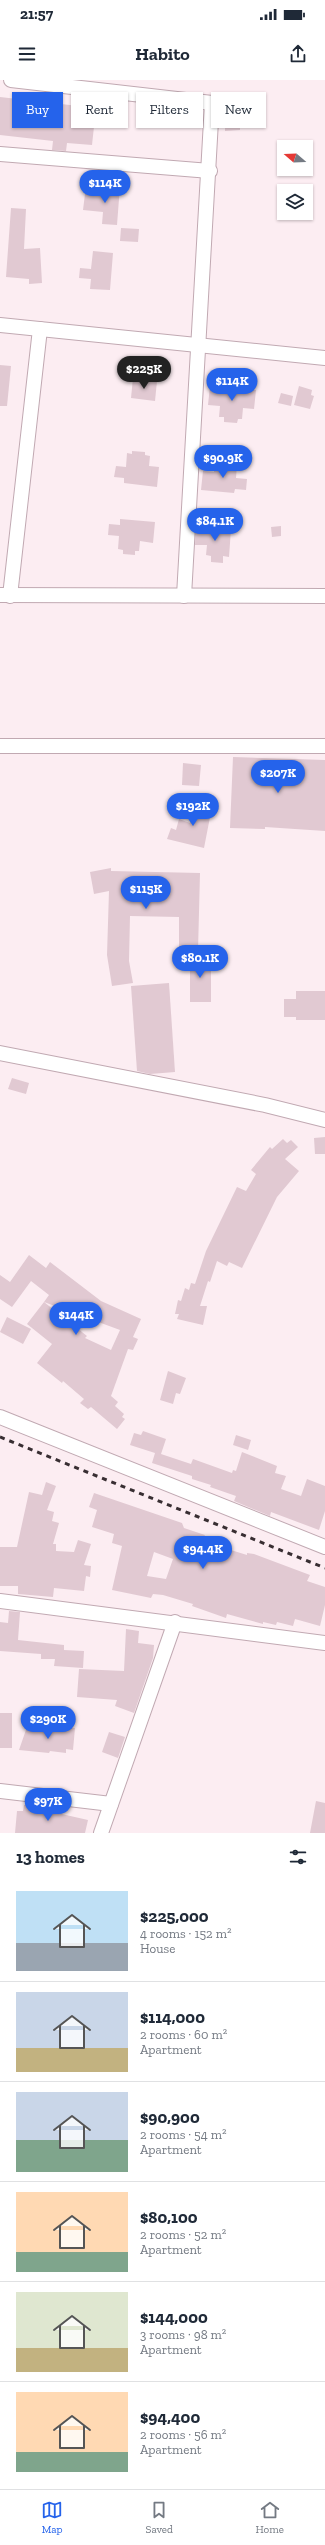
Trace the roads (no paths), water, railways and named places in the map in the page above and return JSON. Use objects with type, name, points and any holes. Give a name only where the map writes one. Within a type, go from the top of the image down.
[{"type":"street","points":[[11,80],[212,103],[210,171],[184,596]]},
{"type":"street","points":[[0,154],[210,171]]},
{"type":"street","points":[[0,325],[325,358]]},
{"type":"street","points":[[40,329],[5,596],[325,596]]},
{"type":"street","points":[[0,746],[325,746]]},
{"type":"street","points":[[0,1053],[265,1105],[325,1120]]},
{"type":"street","points":[[0,1417],[325,1547]]},
{"type":"street","points":[[0,1600],[325,1643]]},
{"type":"street","points":[[101,1833],[175,1622]]},
{"type":"street","points":[[0,1791],[111,1804]]},
{"type":"railway","points":[[0,1437],[325,1568]]}]
